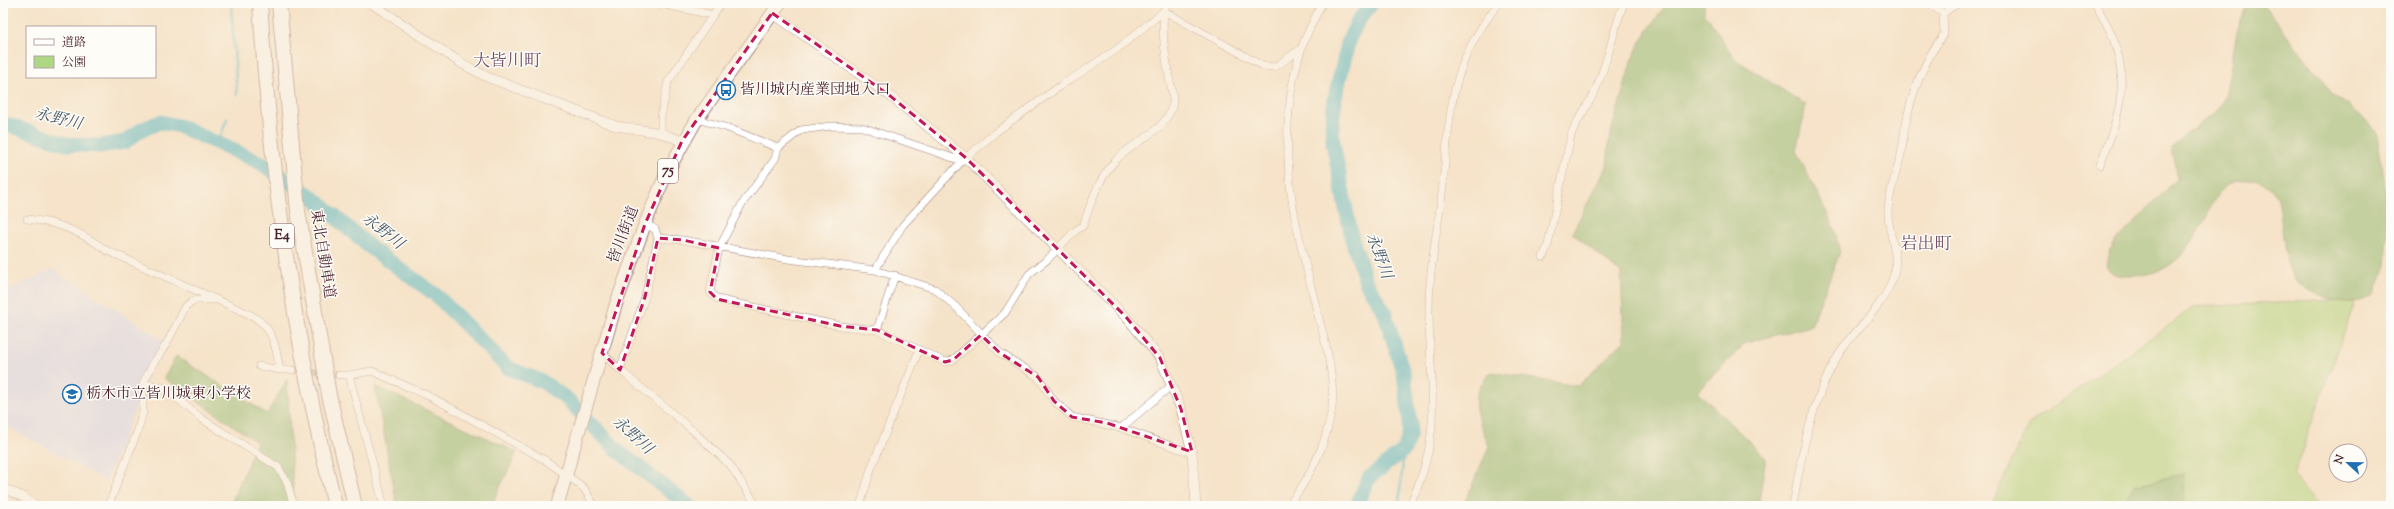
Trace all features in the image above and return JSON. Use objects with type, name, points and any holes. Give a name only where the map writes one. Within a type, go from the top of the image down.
[{"type":"highway","name":"E4","points":[[260,3],[270,137],[284,246],[298,335],[335,506]]},
{"type":"highway","name":"東北自動車道","points":[[279,3],[291,150],[298,211],[320,345],[355,506]]},
{"type":"main road","name":"皆川街道","points":[[557,506],[626,276],[645,224],[682,141],[780,3]]},
{"type":"street","points":[[371,3],[461,63],[487,77],[616,126],[661,133],[682,141]]},
{"type":"street","points":[[654,3],[713,15]]},
{"type":"street","points":[[661,133],[661,116],[668,82],[721,3]]},
{"type":"street","points":[[964,160],[862,127],[831,126],[801,130],[778,148],[775,159],[742,204],[719,248],[710,292],[717,299],[840,326],[877,330],[945,362],[953,360],[1005,313],[1029,274],[1076,230],[1083,226],[1096,188],[1116,161],[1132,146],[1152,133],[1166,118],[1173,103],[1167,67],[1164,11],[1166,3]]},
{"type":"street","points":[[1288,506],[1298,493],[1319,454],[1332,406],[1326,344],[1302,251],[1292,199],[1289,111],[1295,72],[1301,49],[1322,3]]},
{"type":"street","points":[[1409,506],[1419,486],[1428,461],[1434,413],[1428,314],[1431,265],[1442,194],[1449,114],[1457,74],[1478,32],[1499,3]]},
{"type":"street","points":[[1543,257],[1548,245],[1571,135],[1576,121],[1595,92],[1624,3]]},
{"type":"street","points":[[1928,3],[1943,13]]},
{"type":"street","points":[[1943,13],[1959,3]]},
{"type":"street","points":[[2095,3],[2113,37],[2123,81],[2120,107],[2100,165]]},
{"type":"street","points":[[1164,11],[1263,66],[1276,67],[1301,49]]},
{"type":"street","points":[[875,270],[903,226],[964,160],[996,132],[1063,84],[1116,50],[1164,11]]},
{"type":"street","points":[[772,13],[889,95],[964,160],[1126,317],[1160,358],[1172,385],[1183,416],[1192,452],[1196,506]]},
{"type":"street","points":[[1793,506],[1799,465],[1812,415],[1836,359],[1851,337],[1885,297],[1895,273],[1888,219],[1890,188],[1901,157],[1912,100],[1930,52],[1944,34],[1943,13]]},
{"type":"street","points":[[697,118],[728,128],[772,147],[778,148]]},
{"type":"street","points":[[27,219],[48,221],[68,228],[86,236],[106,250],[264,322],[275,343],[280,370]]},
{"type":"street","points":[[620,370],[656,255],[658,238],[655,229],[645,224]]},
{"type":"street","points":[[658,238],[683,240],[719,248],[875,270],[895,275],[935,289],[956,307],[1000,353],[1038,377],[1054,401],[1072,417],[1121,428],[1185,451],[1192,452]]},
{"type":"street","points":[[877,330],[895,275]]},
{"type":"street","points":[[106,506],[111,499],[138,430],[143,412],[143,383],[186,306],[194,300],[218,301]]},
{"type":"street","points":[[860,506],[871,469],[919,350]]},
{"type":"street","points":[[601,357],[620,370],[691,428],[730,465],[757,506]]},
{"type":"street","points":[[259,366],[280,370],[292,370]]},
{"type":"street","points":[[339,375],[349,375],[372,371],[393,378],[440,402],[567,473],[583,487],[595,506]]},
{"type":"street","points":[[349,375],[384,506]]},
{"type":"street","points":[[143,383],[164,388],[202,419],[278,467],[287,482],[294,506]]},
{"type":"street","points":[[1121,428],[1172,385]]},
{"type":"street","points":[[3,488],[23,497],[36,506]]},
{"type":"highlighted area","points":[[772,13],[889,95],[966,158],[1126,317],[1160,358],[1181,409],[1192,452],[1107,423],[1072,417],[1054,401],[1038,377],[1000,353],[981,335],[953,360],[945,362],[877,330],[840,326],[717,299],[710,292],[719,248],[683,240],[658,238],[645,297],[620,370],[602,353],[645,224],[682,141]]},
{"type":"shaded area","name":"栃木市立皆川城東小学校","points":[[53,269],[167,343],[153,364],[106,481],[3,424],[3,293]]},
{"type":"green space","points":[[1667,3],[1704,3],[1705,14],[1735,59],[1806,105],[1796,151],[1834,227],[1840,252],[1811,326],[1746,343],[1697,391],[1766,458],[1758,506],[1463,506],[1489,447],[1478,416],[1476,400],[1483,382],[1491,372],[1578,386],[1624,341],[1621,273],[1572,233],[1607,166],[1609,140],[1630,66],[1640,42]]},
{"type":"green space","points":[[2247,3],[2262,3],[2334,96],[2367,120],[2377,135],[2384,178],[2388,236],[2386,266],[2374,295],[2368,298],[2352,302],[2340,301],[2312,292],[2298,283],[2292,276],[2285,254],[2277,195],[2271,188],[2264,184],[2248,180],[2240,180],[2232,183],[2218,193],[2203,223],[2186,250],[2164,269],[2148,274],[2126,276],[2113,273],[2106,266],[2109,251],[2117,240],[2177,179],[2171,147],[2216,111],[2222,103],[2226,92],[2237,32]]},
{"type":"green space","points":[[2356,299],[2293,475],[2319,506],[1991,506],[2029,424],[2194,307]]},
{"type":"green space","points":[[176,356],[267,414],[287,379],[294,506],[230,506],[257,442],[164,378]]},
{"type":"green space","points":[[375,386],[517,452],[491,506],[397,506]]},
{"type":"green space","points":[[2183,474],[2186,506],[2121,506],[2134,485]]},
{"type":"waterway","points":[[231,3],[237,95]]},
{"type":"waterway","name":"永野川","points":[[1358,506],[1360,497],[1369,478],[1404,450],[1409,436],[1410,421],[1404,375],[1384,311],[1366,282],[1352,239],[1333,143],[1332,124],[1335,98],[1349,39],[1358,21],[1372,3]]},
{"type":"waterway","points":[[218,143],[227,119]]},
{"type":"waterway","name":"永野川","points":[[3,123],[66,144],[100,146],[125,142],[141,130],[160,122],[179,126],[259,162],[311,196],[371,248],[436,295],[508,368],[543,382],[567,399],[617,450],[689,506]]},
{"type":"waterway","points":[[1399,506],[1404,450]]},
{"type":"tunnel","points":[[292,370],[339,375]]},
{"type":"place","name":"皆川城内産業団地入口","points":[[726,90]]},
{"type":"place","name":"栃木市立皆川城東小学校","points":[[72,394]]},
{"type":"district","name":"大皆川町","points":[[507,62]]},
{"type":"district","name":"岩出町","points":[[1926,245]]}]
